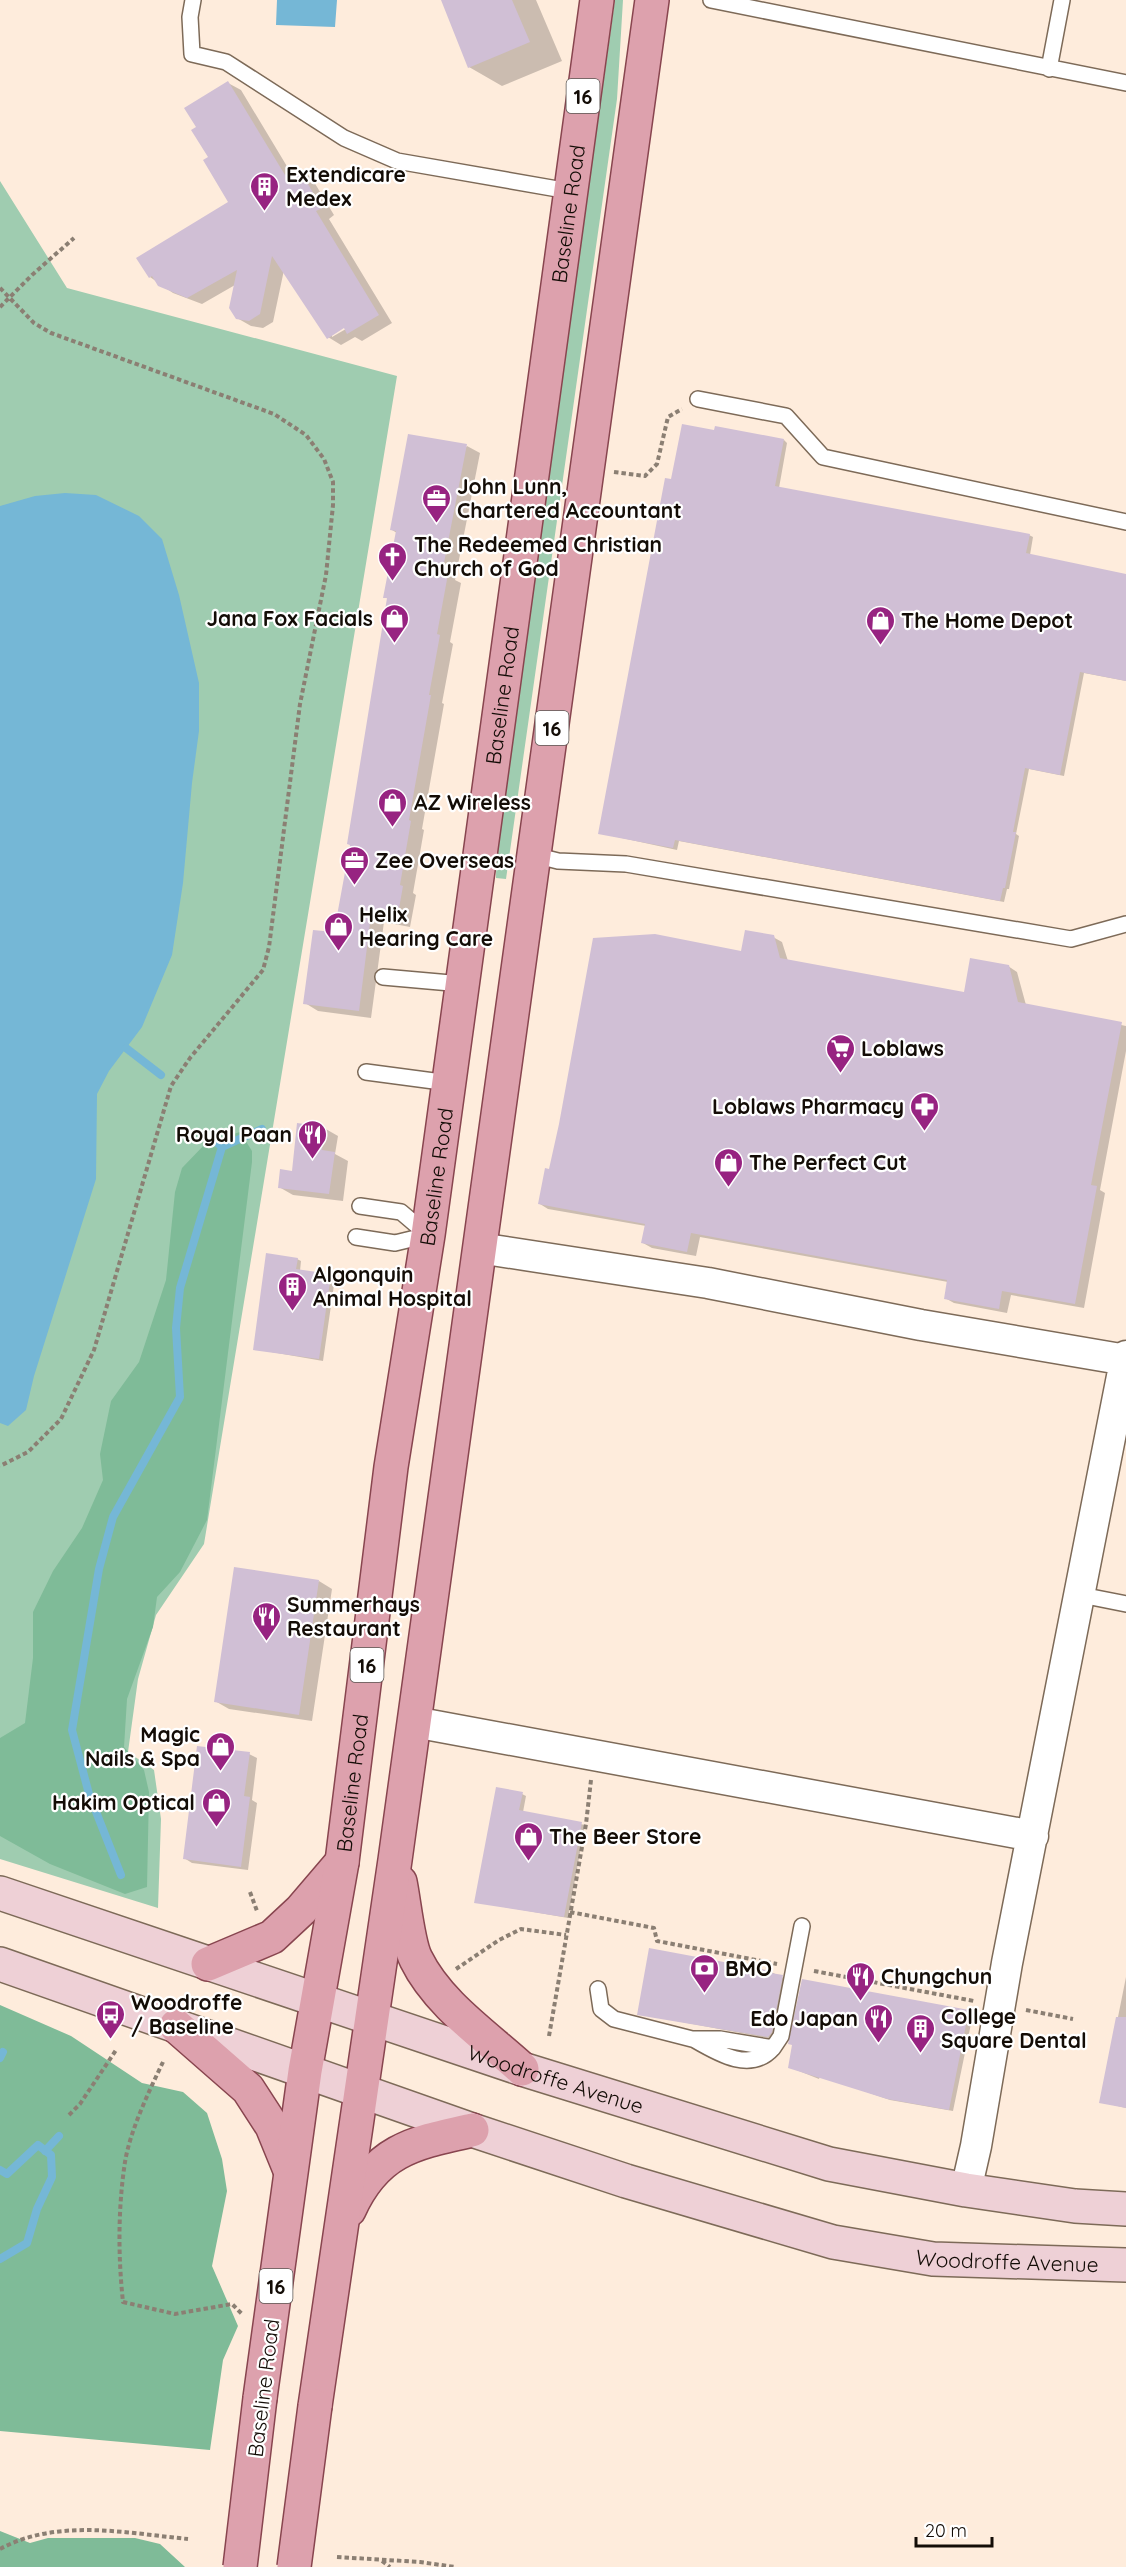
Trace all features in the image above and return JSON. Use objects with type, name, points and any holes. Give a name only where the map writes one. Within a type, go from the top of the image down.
[{"type":"main road","name":"Baseline Road","points":[[240,2567],[260,2398],[305,2071],[342,1862],[391,1467],[428,1235],[569,191],[597,0]]},
{"type":"main road","name":"16","points":[[294,2567],[340,2228],[396,1860],[652,0]]},
{"type":"main road","points":[[428,1235],[479,1248]]},
{"type":"main road","points":[[396,1860],[415,1958],[432,1984],[450,2004],[522,2069]]},
{"type":"main road","points":[[207,1964],[272,1936],[301,1910],[342,1862]]},
{"type":"main road","name":"Woodroffe Avenue","points":[[0,1893],[39,1904],[207,1964],[522,2069],[830,2164],[966,2190],[1075,2205],[1126,2209]]},
{"type":"main road","name":"Woodroffe Avenue","points":[[0,1964],[472,2130],[626,2181],[833,2242],[933,2259],[1126,2265]]},
{"type":"main road","points":[[176,2026],[248,2089],[272,2126],[291,2174]]},
{"type":"main road","points":[[340,2228],[354,2199],[376,2167],[385,2160],[421,2141],[472,2130]]},
{"type":"street","points":[[479,1248],[708,1283],[910,1323],[1126,1360]]},
{"type":"street","points":[[966,2190],[1126,1356]]},
{"type":"street","points":[[414,1722],[1033,1836]]},
{"type":"lane","points":[[193,0],[190,17],[192,54],[226,62],[344,138],[397,161],[569,191]]},
{"type":"lane","points":[[711,0],[1126,83]]},
{"type":"lane","points":[[1048,69],[1062,0]]},
{"type":"lane","points":[[698,399],[786,416],[823,458],[1126,522]]},
{"type":"lane","points":[[534,855],[558,861],[626,864],[1071,939],[1126,924]]},
{"type":"lane","points":[[383,977],[462,984]]},
{"type":"lane","points":[[366,1072],[449,1083]]},
{"type":"lane","points":[[360,1206],[401,1212],[428,1235]]},
{"type":"lane","points":[[356,1237],[395,1243],[428,1235]]},
{"type":"lane","points":[[1081,1595],[1126,1604]]},
{"type":"lane","points":[[598,1989],[601,2009],[614,2019],[692,2039],[721,2055],[752,2061],[765,2057],[781,2036],[802,1926]]},
{"type":"path","points":[[0,307],[74,238]]},
{"type":"path","points":[[0,288],[8,299],[34,323],[51,333],[274,414],[306,435],[324,459],[333,482],[326,575],[300,704],[269,946],[263,970],[190,1058],[171,1086],[94,1350],[61,1419],[28,1452],[0,1466]]},
{"type":"path","points":[[614,472],[645,476],[657,464],[668,417],[698,399]]},
{"type":"path","points":[[549,2036],[586,1824],[591,1773]]},
{"type":"path","points":[[250,1892],[261,1921]]},
{"type":"path","points":[[570,1912],[654,1928],[657,1941],[1073,2019]]},
{"type":"path","points":[[452,1971],[499,1940],[521,1929],[566,1935]]},
{"type":"path","points":[[69,2115],[80,2104],[116,2050]]},
{"type":"path","points":[[163,2062],[148,2093],[125,2161],[119,2234],[123,2302],[175,2314],[231,2304],[246,2318]]},
{"type":"path","points":[[0,2549],[26,2537],[75,2530],[188,2539]]},
{"type":"path","points":[[337,2557],[420,2562],[455,2567]]},
{"type":"path","points":[[382,2561],[390,2567]]},
{"type":"green space","points":[[615,0],[623,0],[617,99],[506,879],[496,878],[497,828]]},
{"type":"green space","points":[[0,181],[67,288],[397,376],[204,1544],[156,1615],[138,1679],[128,1752],[154,1770],[161,1819],[158,1908],[0,1859]]},
{"type":"green space","points":[[240,1132],[252,1151],[252,1162],[207,1520],[180,1572],[157,1597],[153,1627],[127,1699],[124,1747],[144,1770],[149,1792],[147,1887],[125,1894],[50,1864],[0,1836],[0,1738],[25,1723],[33,1658],[33,1612],[53,1571],[82,1528],[103,1480],[100,1454],[111,1401],[139,1362],[166,1280],[175,1192],[182,1168],[207,1142]]},
{"type":"green space","points":[[0,2005],[71,2036],[142,2083],[183,2092],[207,2113],[222,2159],[227,2191],[212,2266],[238,2326],[223,2360],[210,2450],[0,2431]]},
{"type":"green space","points":[[0,2531],[30,2543],[48,2538],[135,2538],[160,2544],[185,2567],[0,2567]]},
{"type":"water","points":[[277,0],[337,0],[335,27],[276,25]]},
{"type":"water","points":[[65,493],[96,495],[139,516],[162,539],[179,595],[199,683],[199,731],[183,883],[172,955],[142,1027],[109,1071],[97,1094],[96,1179],[34,1376],[26,1410],[8,1426],[0,1423],[0,506],[35,496]]},
{"type":"building","points":[[441,0],[512,0],[530,42],[468,68]]},
{"type":"building","name":"Extendicare Medex","points":[[228,81],[285,175],[298,167],[322,208],[316,211],[379,315],[347,334],[344,328],[327,339],[272,256],[260,314],[249,321],[236,319],[229,308],[237,270],[187,298],[158,286],[152,276],[149,278],[136,258],[228,202],[203,160],[208,157],[191,130],[196,127],[184,108]]},
{"type":"building","name":"The Home Depot","points":[[682,424],[714,430],[715,426],[784,439],[775,486],[1030,534],[1026,553],[1126,574],[1126,681],[1080,672],[1060,775],[1025,768],[1013,832],[1016,832],[1005,888],[1003,888],[1000,901],[675,840],[673,848],[598,834],[665,478],[671,479]]},
{"type":"building","points":[[408,434],[467,444],[442,573],[448,574],[437,634],[440,635],[429,695],[431,695],[409,820],[411,821],[400,885],[403,886],[397,920],[371,915],[359,1011],[303,1004],[313,930],[334,932],[350,845],[347,844],[387,598],[383,598],[396,531],[390,530]]},
{"type":"building","name":"Loblaws","points":[[745,930],[774,935],[780,958],[964,992],[970,958],[1009,965],[1018,1002],[1122,1022],[1091,1185],[1097,1186],[1075,1304],[1002,1291],[999,1309],[944,1299],[947,1280],[691,1233],[687,1252],[641,1243],[645,1224],[538,1204],[545,1168],[549,1169],[559,1124],[593,938],[655,934],[741,951]]},
{"type":"building","name":"Royal Paan","points":[[297,1123],[325,1127],[322,1150],[335,1152],[329,1194],[278,1188],[280,1169],[292,1171]]},
{"type":"building","name":"Algonquin Animal Hospital","points":[[266,1253],[298,1258],[296,1269],[331,1274],[319,1359],[253,1350]]},
{"type":"building","name":"Summerhays Restaurant","points":[[234,1567],[319,1580],[299,1715],[214,1702]]},
{"type":"building","name":"Hakim Optical","points":[[197,1746],[250,1752],[244,1796],[250,1797],[241,1867],[183,1859]]},
{"type":"building","name":"The Beer Store","points":[[496,1787],[523,1792],[519,1810],[582,1822],[564,1917],[474,1903]]},
{"type":"building","name":"BMO","points":[[649,1948],[783,1975],[772,2032],[768,2037],[637,2015]]},
{"type":"building","points":[[802,1979],[969,2010],[949,2110],[887,2099],[788,2068],[792,2045],[788,2044]]},
{"type":"building","points":[[1116,2017],[1126,2017],[1126,2108],[1099,2103]]},
{"type":"waterway","points":[[126,1048],[161,1075]]},
{"type":"waterway","points":[[121,1875],[89,1794],[72,1730],[99,1569],[113,1517],[180,1397],[176,1328],[180,1288],[222,1147],[262,1129]]},
{"type":"waterway","points":[[206,1134],[222,1147]]},
{"type":"waterway","points":[[0,2058],[3,2052]]},
{"type":"waterway","points":[[45,2151],[59,2136]]},
{"type":"waterway","points":[[0,2170],[7,2174],[38,2145],[51,2155],[52,2177],[37,2209],[27,2243],[0,2259]]},
{"type":"place","name":"Extendicare Medex","points":[[265,212]]},
{"type":"place","name":"John Lunn, Chartered Accountant","points":[[436,524]]},
{"type":"place","name":"The Redeemed Christian Church of God","points":[[393,582]]},
{"type":"place","name":"Jana Fox Facials","points":[[394,644]]},
{"type":"place","name":"The Home Depot","points":[[880,646]]},
{"type":"place","name":"AZ Wireless","points":[[393,828]]},
{"type":"place","name":"Zee Overseas","points":[[354,886]]},
{"type":"place","name":"Helix Hearing Care","points":[[338,952]]},
{"type":"place","name":"Loblaws","points":[[840,1074]]},
{"type":"place","name":"Loblaws Pharmacy","points":[[925,1132]]},
{"type":"place","name":"Royal Paan","points":[[313,1160]]},
{"type":"place","name":"The Perfect Cut","points":[[728,1188]]},
{"type":"place","name":"Algonquin Animal Hospital","points":[[292,1312]]},
{"type":"place","name":"Summerhays Restaurant","points":[[266,1642]]},
{"type":"place","name":"Magic Nails & Spa","points":[[221,1772]]},
{"type":"place","name":"Hakim Optical","points":[[216,1828]]},
{"type":"place","name":"The Beer Store","points":[[528,1862]]},
{"type":"place","name":"BMO","points":[[704,1994]]},
{"type":"place","name":"Chungchun","points":[[860,2002]]},
{"type":"place","name":"Woodroffe / Baseline","points":[[110,2040]]},
{"type":"place","name":"Edo Japan","points":[[879,2044]]},
{"type":"place","name":"College Square Dental","points":[[920,2054]]}]
